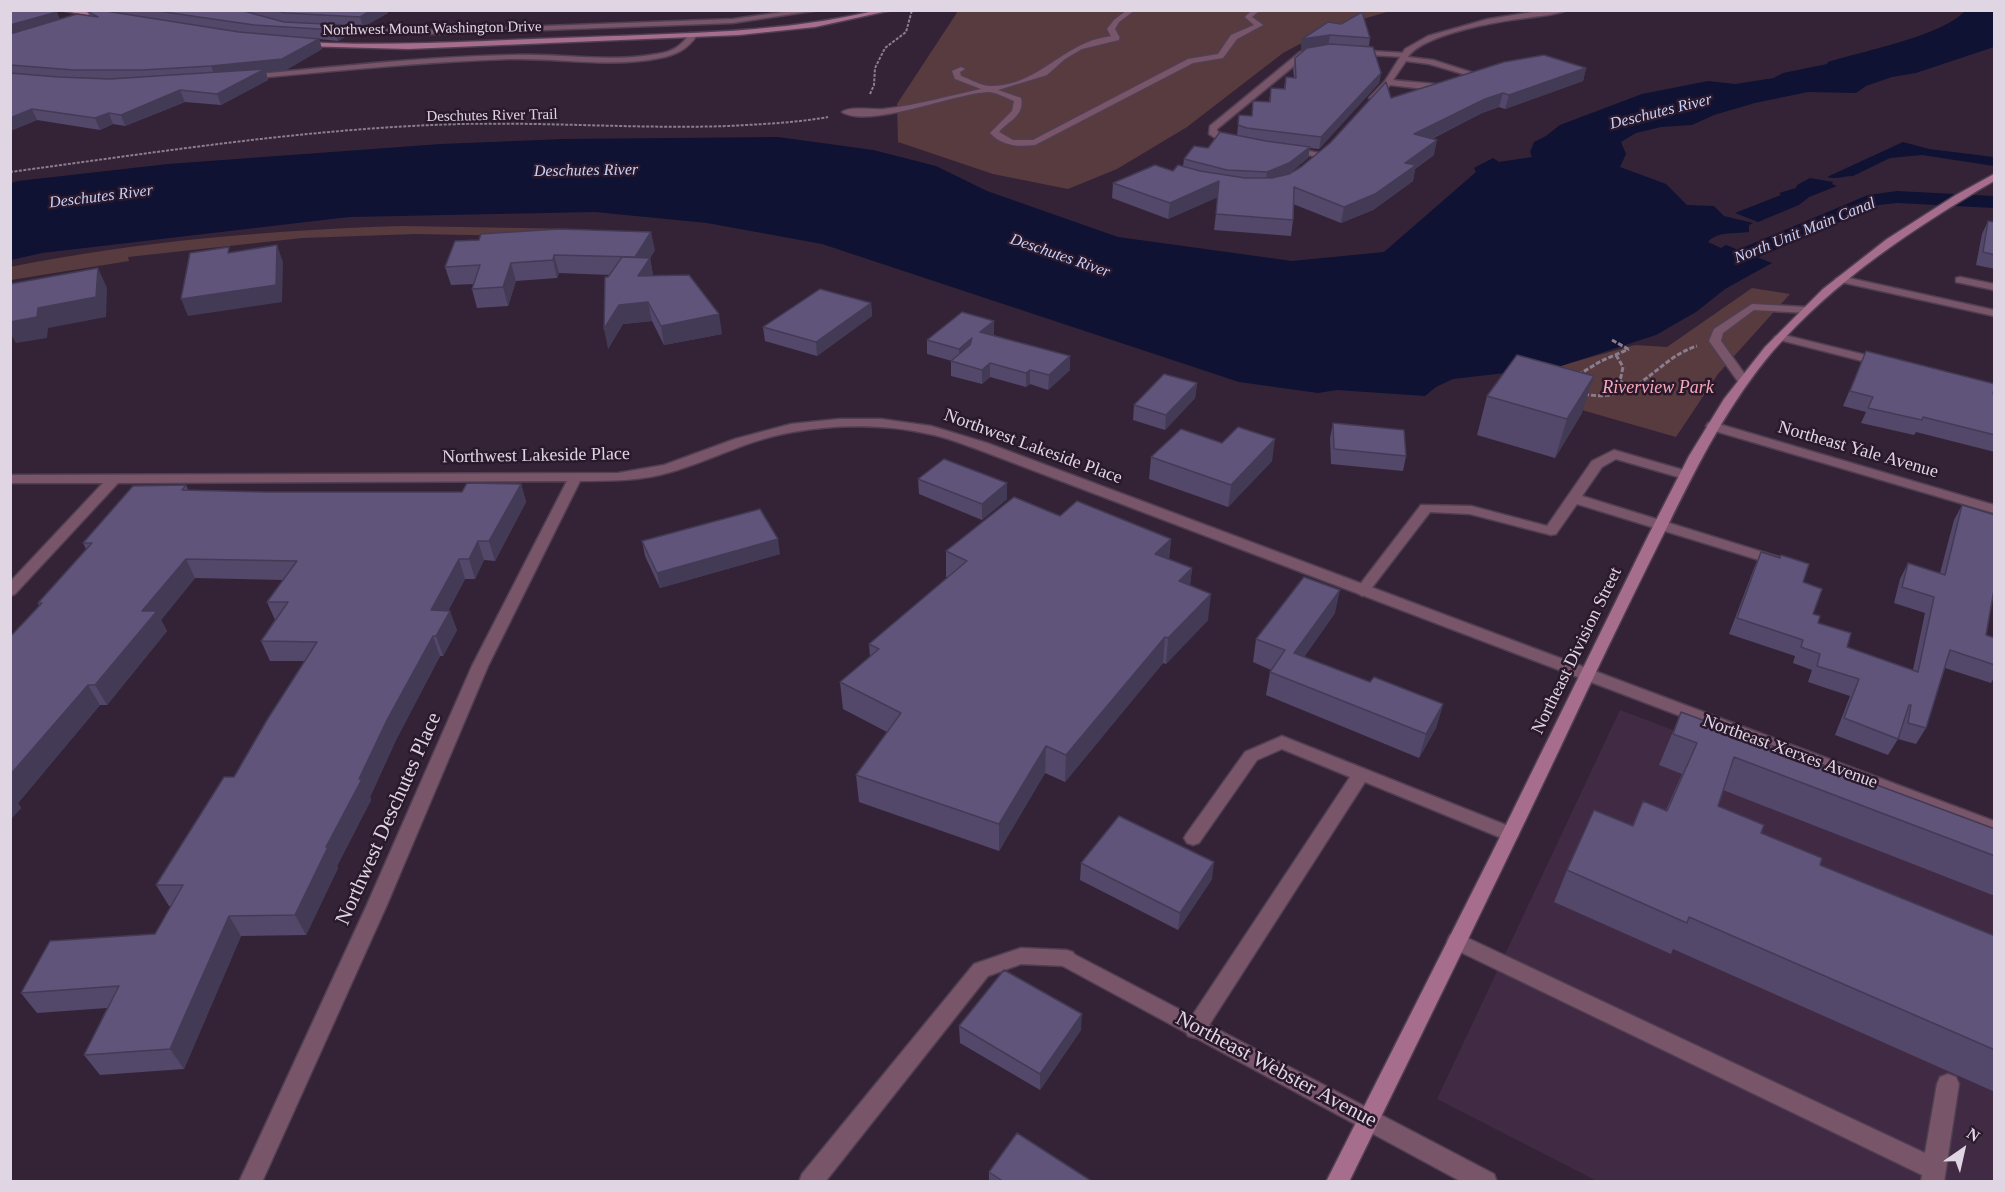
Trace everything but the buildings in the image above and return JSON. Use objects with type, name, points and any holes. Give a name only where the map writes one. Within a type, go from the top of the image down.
[{"type":"main road","points":[[64,10],[117,19]]},
{"type":"main road","name":"Northwest Mount Washington Drive","points":[[295,43],[407,46],[768,31],[838,22],[889,10]]},
{"type":"main road","name":"Northeast Division Street","points":[[1337,1182],[1685,475],[1712,426],[1743,380],[1780,337],[1840,279],[1942,208],[1995,177]]},
{"type":"street","points":[[313,30],[437,32],[733,21],[816,10]]},
{"type":"street","points":[[846,112],[867,113],[904,109],[1034,78],[1079,47],[1116,38],[1111,29],[1116,21],[1132,10]]},
{"type":"street","points":[[961,69],[956,71],[958,77],[1009,94],[1018,100],[1019,104],[1014,117],[1001,124],[994,133],[1016,144],[1035,142],[1191,61],[1220,56],[1234,37],[1259,25],[1248,17],[1257,10]]},
{"type":"street","points":[[1366,105],[1388,82],[1404,56],[1417,45],[1431,38],[1467,26],[1564,10]]},
{"type":"street","points":[[73,22],[94,16]]},
{"type":"street","points":[[242,78],[446,59],[513,57],[620,60],[645,58],[679,50],[688,45],[693,35]]},
{"type":"street","points":[[1242,143],[1215,135],[1212,132],[1213,128],[1303,54],[1318,50]]},
{"type":"street","points":[[1349,52],[1404,56],[1480,76],[1433,88],[1388,82]]},
{"type":"street","points":[[1275,148],[1316,157],[1328,146]]},
{"type":"street","points":[[1840,279],[1995,313]]},
{"type":"street","points":[[1960,280],[1995,287]]},
{"type":"street","points":[[1743,380],[1715,341],[1718,331],[1752,307],[1806,310]]},
{"type":"street","points":[[1780,337],[1896,366]]},
{"type":"street","name":"Northwest Lakeside Place","points":[[10,479],[618,477],[667,469],[740,442],[791,429],[839,423],[881,423],[921,428],[982,446],[1586,676]]},
{"type":"street","name":"Northeast Yale Avenue","points":[[1712,426],[1995,509]]},
{"type":"street","points":[[1362,591],[1426,508],[1471,510],[1551,531],[1597,464],[1614,454],[1685,475]]},
{"type":"street","points":[[10,591],[114,478]]},
{"type":"street","name":"Northwest Deschutes Place","points":[[250,1182],[376,907],[480,666],[575,478]]},
{"type":"street","points":[[1574,498],[1790,566]]},
{"type":"street","name":"Northeast Xerxes Avenue","points":[[1586,676],[1995,828]]},
{"type":"street","points":[[1192,838],[1251,756],[1282,742],[1510,834]]},
{"type":"street","points":[[1195,1029],[1361,774]]},
{"type":"street","points":[[1457,941],[1933,1175],[1948,1084]]},
{"type":"street","name":"Northeast Webster Avenue","points":[[810,1182],[981,970],[1021,956],[1066,958],[1195,1029],[1369,1118],[1486,1182]]},
{"type":"path","name":"Deschutes River Trail","points":[[10,172],[131,156],[386,129],[499,123],[714,127],[821,119],[846,112],[870,94],[874,85],[875,68],[885,48],[906,32],[912,10]]},
{"type":"path","points":[[1571,380],[1601,361],[1629,349],[1612,340]]},
{"type":"path","points":[[1581,393],[1593,397],[1630,389],[1681,353],[1715,341]]},
{"type":"path","points":[[1616,354],[1623,367],[1620,381],[1630,389]]},
{"type":"shaded area","points":[[1620,710],[1994,852],[1994,1181],[1597,1181],[1437,1099]]},
{"type":"green space","points":[[958,11],[1390,11],[1326,30],[1283,53],[1187,127],[1117,169],[1068,189],[993,174],[898,142],[897,104]]},
{"type":"green space","points":[[403,226],[580,229],[579,237],[415,234],[302,238],[128,257],[129,261],[11,280],[10,267],[107,250],[206,238],[304,230]]},
{"type":"green space","name":"Riverview Park","points":[[1752,288],[1790,294],[1718,374],[1676,437],[1505,388],[1538,372],[1635,345],[1667,347]]},
{"type":"water","name":"Deschutes River","points":[[1965,11],[1994,11],[1994,47],[1916,73],[1892,77],[1866,86],[1856,93],[1808,92],[1755,103],[1714,115],[1692,125],[1661,127],[1636,133],[1621,142],[1626,154],[1620,167],[1666,184],[1687,205],[1714,206],[1724,216],[1753,223],[1749,225],[1749,232],[1716,236],[1708,242],[1721,248],[1726,245],[1772,263],[1725,289],[1696,312],[1656,335],[1558,367],[1453,379],[1436,387],[1425,396],[1337,390],[1318,393],[1239,382],[822,244],[707,223],[595,212],[349,217],[42,253],[11,260],[11,183],[18,181],[168,164],[441,144],[564,139],[778,137],[873,150],[936,166],[987,191],[1118,237],[1292,261],[1384,252],[1476,172],[1474,168],[1493,158],[1499,162],[1532,157],[1530,152],[1534,142],[1560,125],[1642,94],[1708,81],[1735,84],[1774,78],[1783,73],[1827,64],[1921,35],[1954,20]]},
{"type":"water","points":[[1903,142],[1929,149],[1994,157],[1994,166],[1922,155],[1890,158],[1853,176],[1827,177]]},
{"type":"water","points":[[1810,178],[1833,182],[1832,184],[1837,186],[1758,222],[1735,213],[1781,195],[1779,193],[1796,188],[1797,185]]},
{"type":"waterway","name":"North Unit Main Canal","points":[[1705,265],[1728,262],[1875,199],[1897,197],[1994,202]]}]
